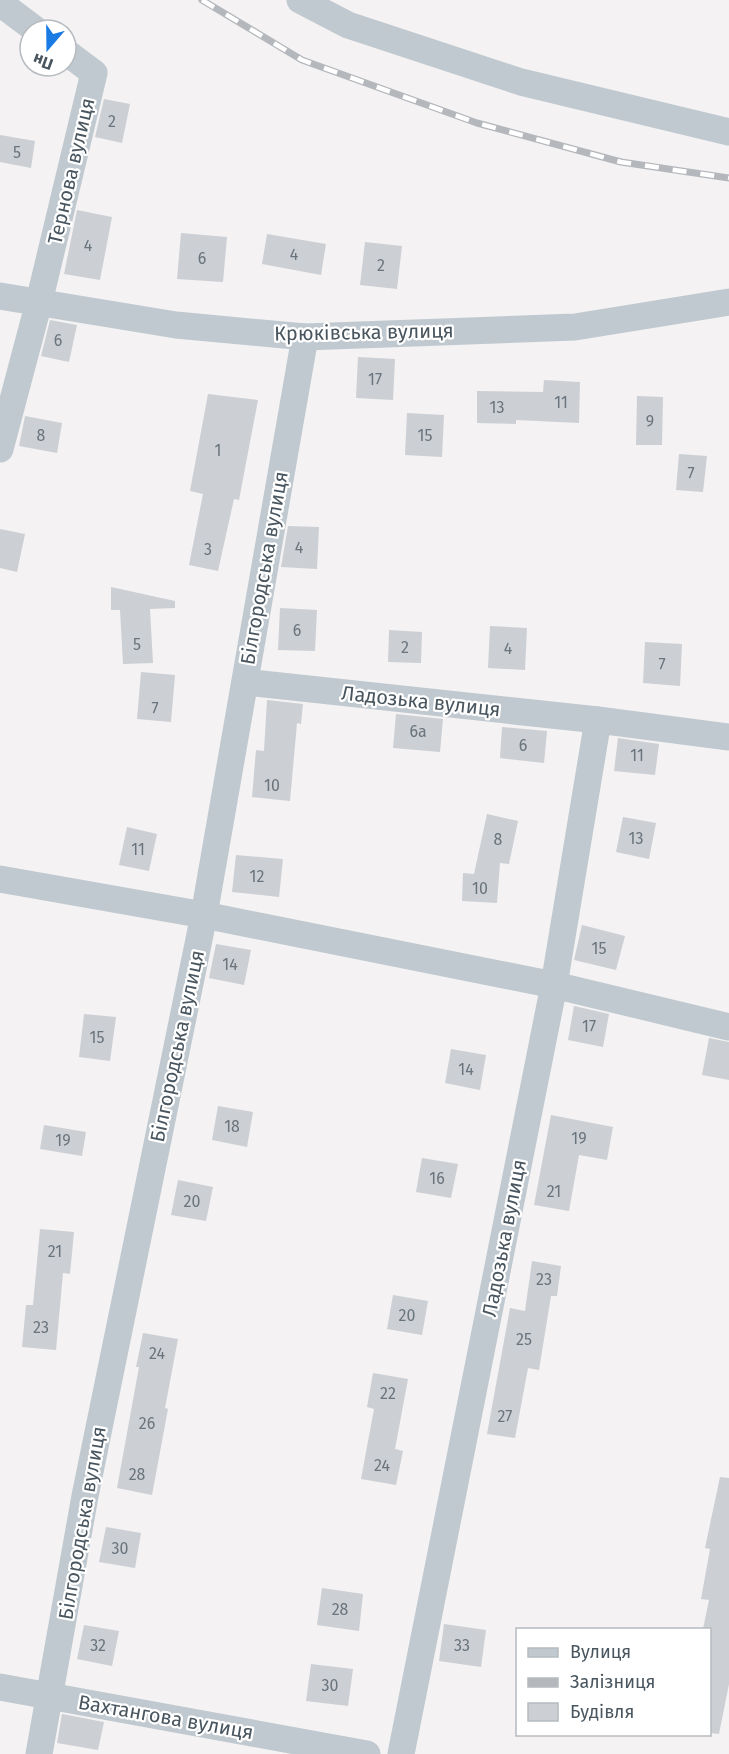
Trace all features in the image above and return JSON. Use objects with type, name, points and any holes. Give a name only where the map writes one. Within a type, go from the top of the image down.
[{"type":"street","points":[[300,0],[348,25],[521,82],[729,132]]},
{"type":"street","points":[[0,3],[20,18]]},
{"type":"street","name":"Тернова вулиця","points":[[39,302],[94,73],[78,61]]},
{"type":"street","name":"Крюківська вулиця","points":[[0,296],[176,325],[305,337],[575,327],[729,302]]},
{"type":"street","points":[[0,449],[39,302]]},
{"type":"street","name":"Білгородська вулиця","points":[[39,1754],[85,1496],[204,915],[305,337]]},
{"type":"street","name":"Ладозька вулиця","points":[[245,682],[598,720],[729,737]]},
{"type":"street","name":"Ладозька вулиця","points":[[401,1754],[554,985],[598,720]]},
{"type":"street","points":[[0,879],[204,915],[554,985],[729,1027]]},
{"type":"street","name":"Вахтангова вулиця","points":[[0,1687],[367,1754]]},
{"type":"building","points":[[104,99],[130,104],[122,143],[95,137]]},
{"type":"building","points":[[0,135],[35,141],[31,168],[0,162]]},
{"type":"building","points":[[77,210],[112,217],[100,280],[64,274]]},
{"type":"building","points":[[181,233],[227,237],[223,282],[177,279]]},
{"type":"building","points":[[267,234],[326,244],[321,275],[262,264]]},
{"type":"building","points":[[365,242],[402,246],[397,289],[360,285]]},
{"type":"building","points":[[50,320],[77,325],[69,362],[41,356]]},
{"type":"building","points":[[358,357],[395,359],[393,400],[356,398]]},
{"type":"building","points":[[544,380],[580,382],[579,423],[516,420],[516,424],[477,423],[477,391],[543,392]]},
{"type":"building","points":[[208,394],[258,400],[239,500],[234,499],[218,571],[189,565],[203,494],[190,491]]},
{"type":"building","points":[[637,396],[663,397],[662,445],[636,445]]},
{"type":"building","points":[[407,413],[444,415],[442,457],[405,455]]},
{"type":"building","points":[[25,416],[62,423],[57,453],[19,446]]},
{"type":"building","points":[[679,454],[707,456],[703,492],[676,490]]},
{"type":"building","points":[[288,526],[319,527],[317,569],[281,567]]},
{"type":"building","points":[[0,529],[25,534],[17,572],[0,568]]},
{"type":"building","points":[[111,587],[175,601],[175,608],[150,609],[153,663],[123,664],[120,610],[111,610]]},
{"type":"building","points":[[280,608],[317,610],[315,651],[278,650]]},
{"type":"building","points":[[490,626],[527,628],[525,670],[488,668]]},
{"type":"building","points":[[389,630],[422,632],[421,663],[388,662]]},
{"type":"building","points":[[645,642],[682,644],[680,686],[643,683]]},
{"type":"building","points":[[141,672],[175,675],[171,722],[137,719]]},
{"type":"building","points":[[267,700],[303,704],[301,724],[297,723],[290,801],[252,797],[256,750],[264,751]]},
{"type":"building","points":[[396,714],[443,719],[440,752],[393,748]]},
{"type":"building","points":[[502,727],[547,731],[544,763],[500,758]]},
{"type":"building","points":[[618,738],[659,744],[655,775],[614,771]]},
{"type":"building","points":[[487,814],[518,821],[509,864],[500,863],[497,903],[462,901],[463,873],[474,874]]},
{"type":"building","points":[[623,817],[656,823],[649,859],[616,852]]},
{"type":"building","points":[[127,827],[157,834],[149,871],[119,865]]},
{"type":"building","points":[[236,855],[283,859],[279,897],[232,892]]},
{"type":"building","points":[[582,925],[625,936],[616,970],[574,960]]},
{"type":"building","points":[[216,944],[251,950],[244,985],[209,978]]},
{"type":"building","points":[[574,1006],[609,1014],[603,1047],[568,1040]]},
{"type":"building","points":[[84,1014],[116,1017],[110,1061],[79,1057]]},
{"type":"building","points":[[709,1038],[729,1042],[729,1080],[702,1075]]},
{"type":"building","points":[[451,1049],[486,1055],[480,1090],[445,1083]]},
{"type":"building","points":[[218,1106],[253,1112],[247,1147],[212,1140]]},
{"type":"building","points":[[551,1115],[613,1127],[607,1160],[579,1155],[569,1211],[534,1205]]},
{"type":"building","points":[[44,1125],[86,1132],[82,1156],[40,1149]]},
{"type":"building","points":[[422,1158],[458,1164],[451,1198],[416,1192]]},
{"type":"building","points":[[178,1180],[213,1187],[206,1221],[171,1215]]},
{"type":"building","points":[[40,1229],[74,1232],[70,1274],[63,1273],[56,1350],[22,1347],[26,1305],[33,1305]]},
{"type":"building","points":[[532,1261],[561,1266],[557,1296],[551,1296],[539,1370],[528,1368],[515,1438],[487,1434],[510,1308],[525,1311]]},
{"type":"building","points":[[393,1295],[428,1301],[422,1335],[387,1329]]},
{"type":"building","points":[[143,1333],[178,1339],[152,1495],[117,1488]]},
{"type":"building","points":[[373,1373],[408,1379],[395,1449],[403,1451],[396,1485],[361,1479],[374,1409],[367,1407]]},
{"type":"building","points":[[720,1477],[729,1478],[729,1684],[719,1734],[711,1733],[711,1628],[703,1628],[709,1600],[701,1599],[710,1549],[705,1548]]},
{"type":"building","points":[[106,1527],[141,1533],[135,1568],[99,1562]]},
{"type":"building","points":[[322,1588],[363,1594],[359,1631],[317,1625]]},
{"type":"building","points":[[444,1624],[486,1630],[481,1667],[439,1661]]},
{"type":"building","points":[[84,1625],[119,1631],[112,1666],[77,1659]]},
{"type":"building","points":[[311,1664],[353,1669],[348,1706],[306,1701]]},
{"type":"building","points":[[62,1714],[104,1722],[98,1750],[57,1743]]},
{"type":"railway","points":[[202,0],[302,60],[477,123],[621,162],[729,178]]}]
